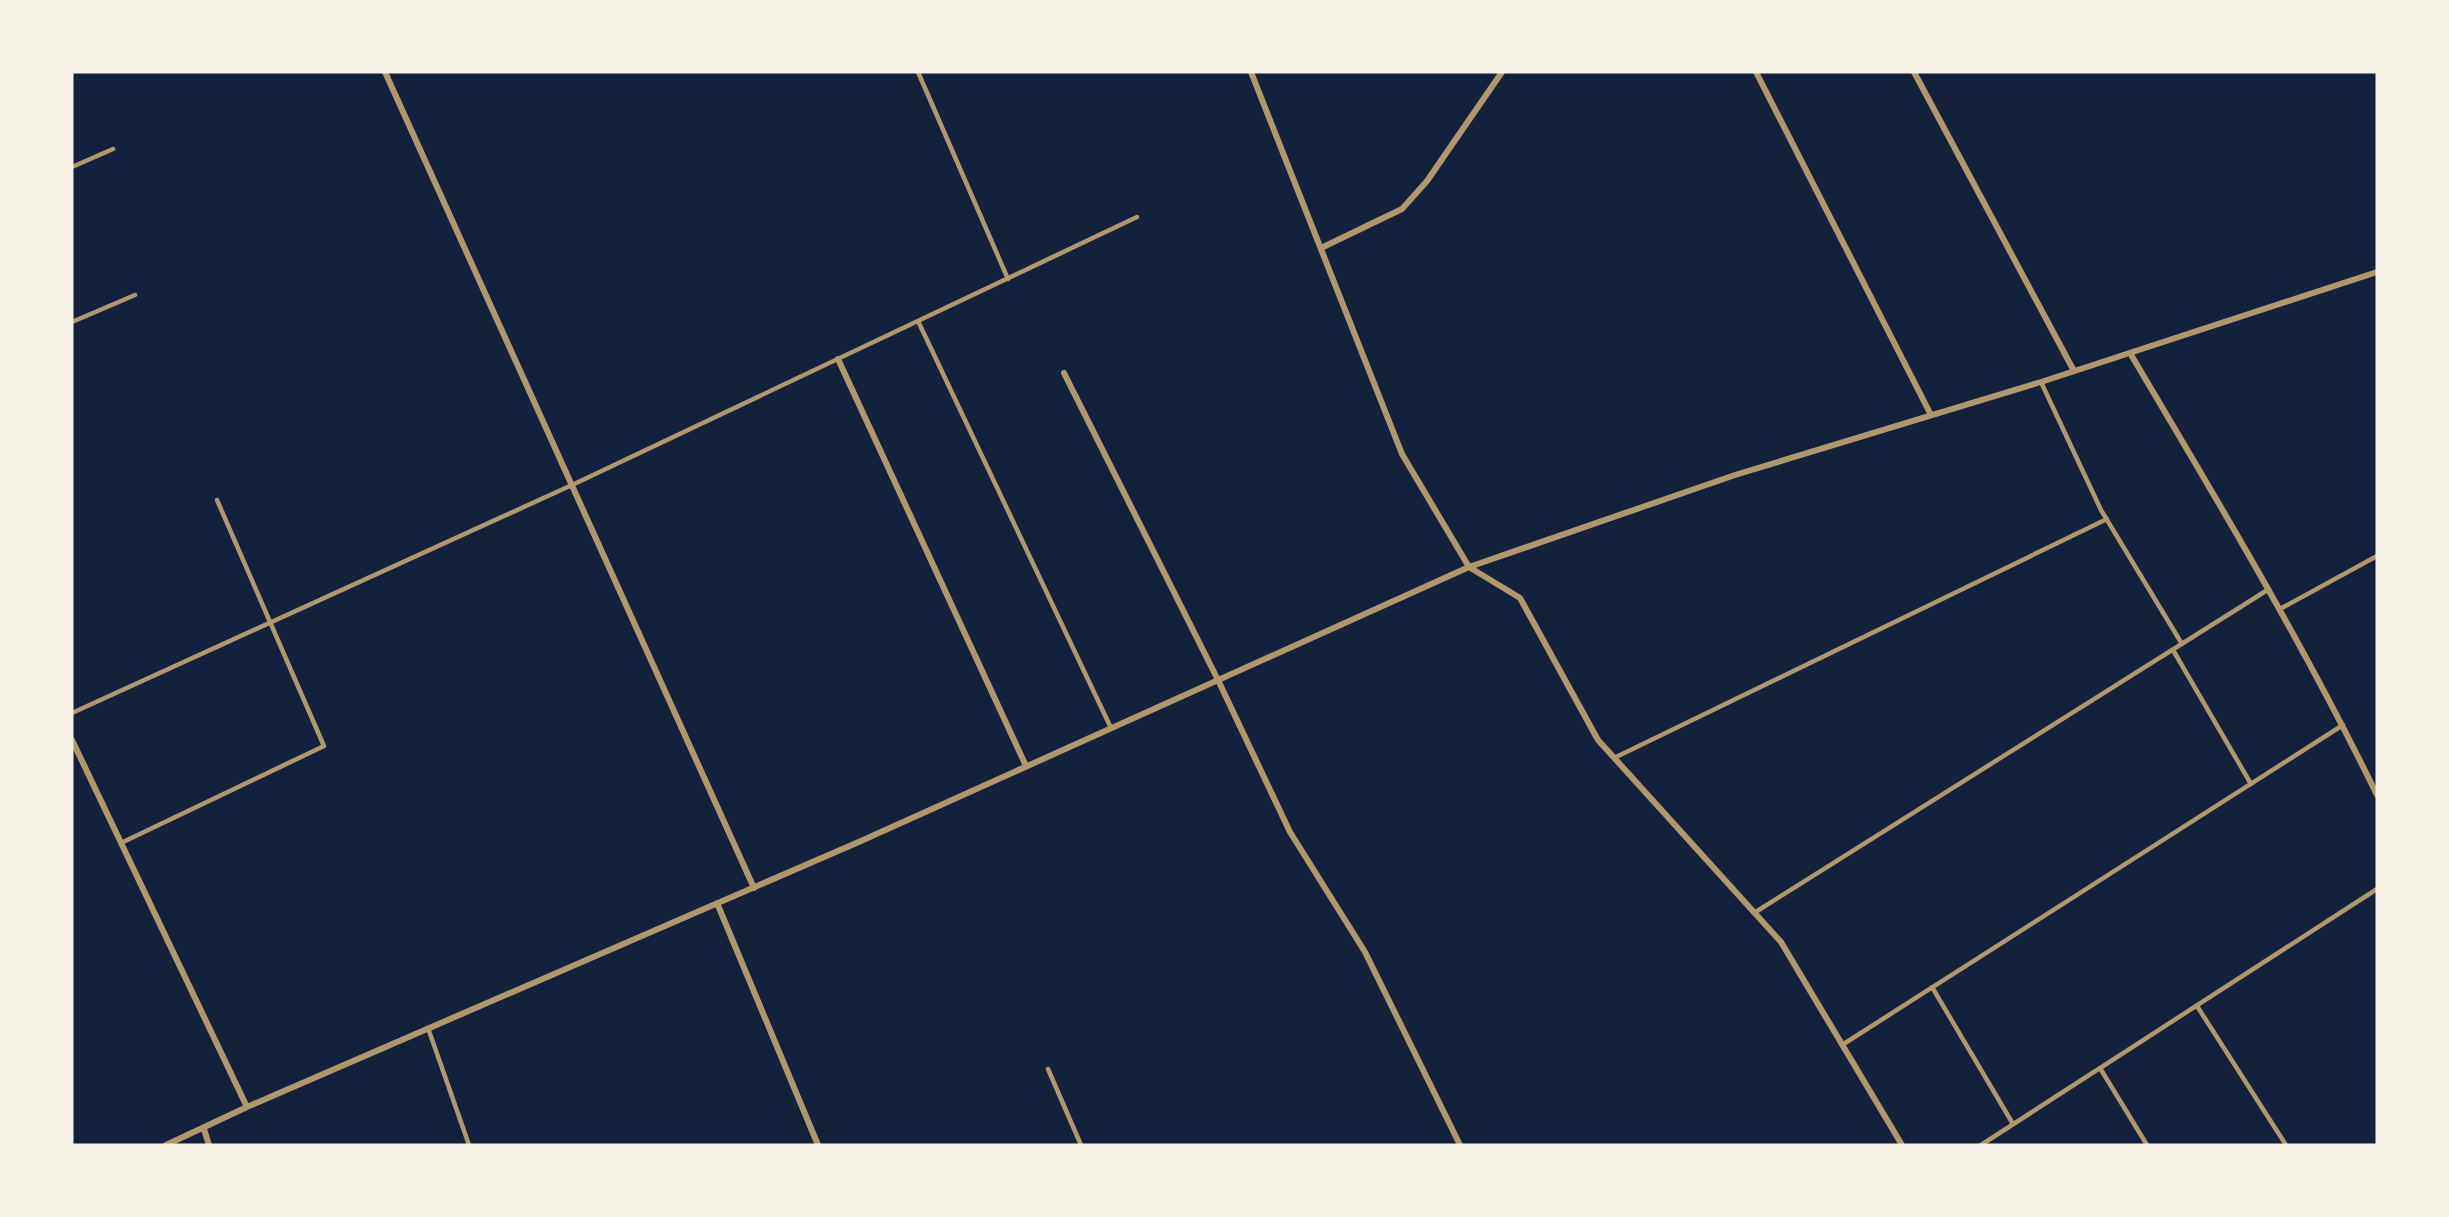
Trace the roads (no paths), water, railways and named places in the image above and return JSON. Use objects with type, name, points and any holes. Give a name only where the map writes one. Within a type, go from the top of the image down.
[{"type":"street","points":[[385,72],[754,888]]},
{"type":"street","points":[[1251,72],[1402,454],[1469,567],[1520,598],[1598,740],[1780,942],[1902,1145]]},
{"type":"street","points":[[1321,248],[1402,209],[1427,181],[1502,72]]},
{"type":"street","points":[[1756,72],[1931,415]]},
{"type":"street","points":[[1914,72],[2074,371]]},
{"type":"street","points":[[166,1145],[247,1107],[754,888],[1469,567],[1735,475],[2041,382],[2377,272]]},
{"type":"street","points":[[2130,353],[2269,589],[2343,725],[2377,795]]},
{"type":"street","points":[[838,359],[1026,766]]},
{"type":"street","points":[[1064,373],[1218,680],[1290,832],[1365,952],[1460,1145]]},
{"type":"street","points":[[72,741],[247,1107]]},
{"type":"street","points":[[717,903],[818,1145]]},
{"type":"street","points":[[204,1129],[209,1145]]},
{"type":"lane","points":[[918,72],[1008,279]]},
{"type":"lane","points":[[72,167],[113,149]]},
{"type":"lane","points":[[72,713],[572,485],[1137,218]]},
{"type":"lane","points":[[72,322],[135,295]]},
{"type":"lane","points":[[918,321],[1112,728]]},
{"type":"lane","points":[[2041,382],[2107,519],[2182,644]]},
{"type":"lane","points":[[121,843],[324,746],[217,500]]},
{"type":"lane","points":[[1614,758],[2107,519]]},
{"type":"lane","points":[[2280,609],[2377,556]]},
{"type":"lane","points":[[1754,913],[2269,589]]},
{"type":"lane","points":[[2173,650],[2251,784]]},
{"type":"lane","points":[[1842,1045],[2343,725]]},
{"type":"lane","points":[[1981,1145],[2377,889]]},
{"type":"lane","points":[[1932,987],[2013,1124]]},
{"type":"lane","points":[[2197,1006],[2286,1145]]},
{"type":"lane","points":[[428,1028],[469,1145]]},
{"type":"lane","points":[[2100,1068],[2147,1145]]},
{"type":"lane","points":[[1048,1069],[1081,1145]]}]
